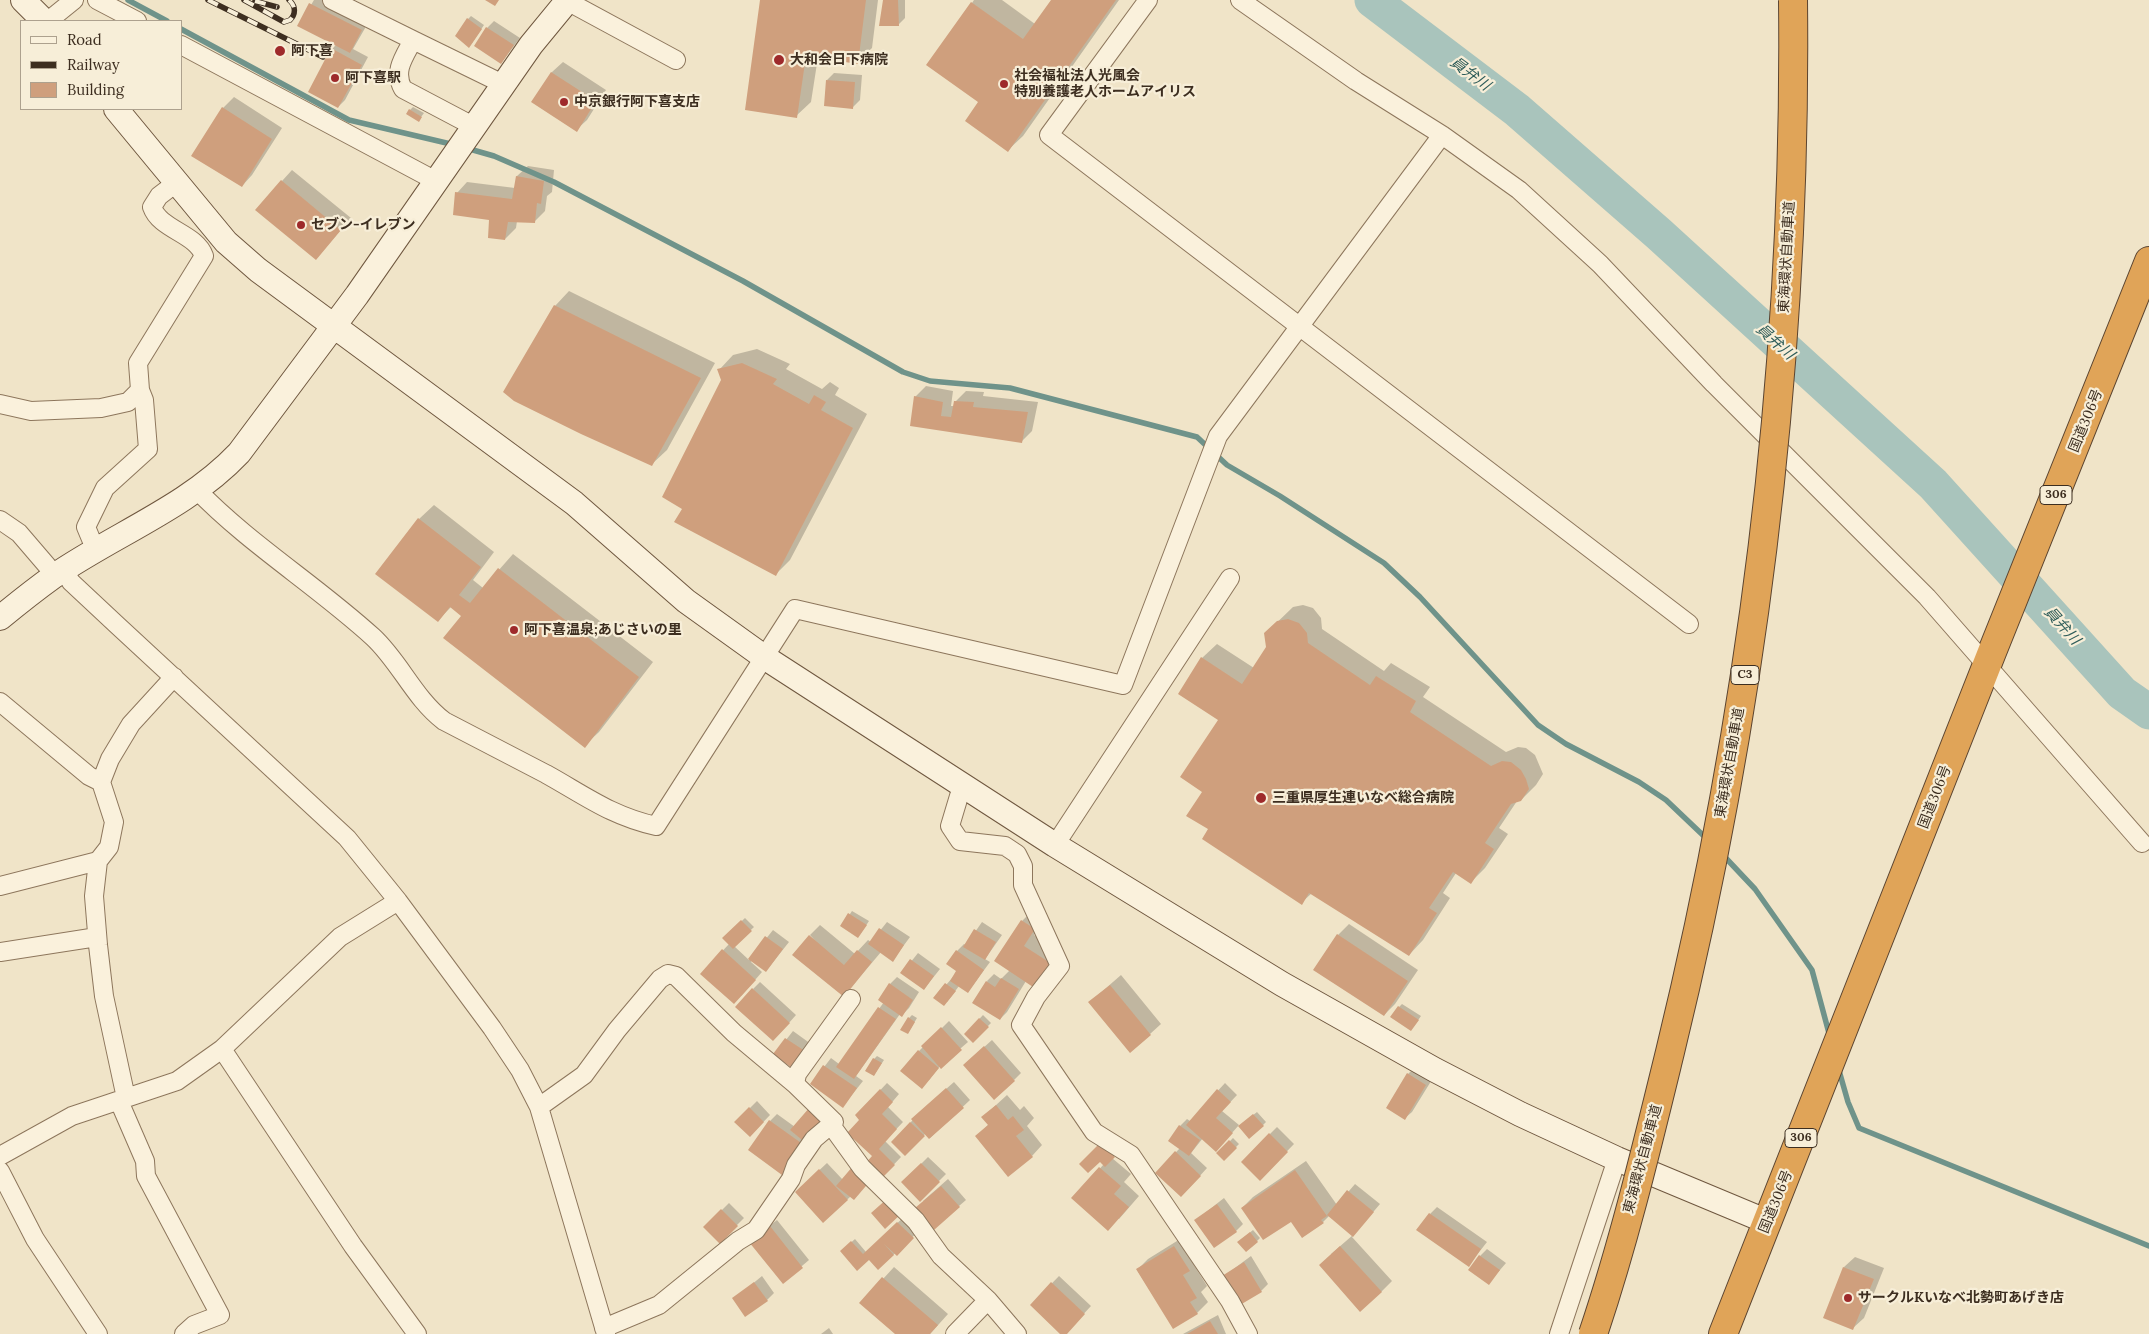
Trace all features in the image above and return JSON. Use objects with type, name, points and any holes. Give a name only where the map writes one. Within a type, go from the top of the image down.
[{"type":"highway","name":"東海環状自動車道","points":[[1593,1334],[1652,1127],[1696,947],[1732,759],[1761,568],[1778,411],[1787,286],[1794,89],[1793,0]]},
{"type":"highway","name":"国道306号","points":[[1723,1334],[1990,658],[2120,337],[2148,262]]},
{"type":"street","points":[[22,0],[43,20]]},
{"type":"street","points":[[49,20],[74,0]]},
{"type":"street","points":[[97,0],[135,20]]},
{"type":"street","points":[[332,0],[503,84]]},
{"type":"street","points":[[1148,0],[1049,135],[1689,624]]},
{"type":"street","points":[[1240,0],[1356,81],[1442,135],[1519,190],[1600,264],[1714,384],[1990,658],[2142,843]]},
{"type":"street","points":[[2,612],[59,573],[196,488],[228,464],[256,433],[331,326],[357,295],[531,45],[567,1],[676,60]]},
{"type":"street","points":[[413,40],[399,66],[399,81],[403,89],[464,142]]},
{"type":"street","points":[[182,46],[436,181]]},
{"type":"street","points":[[117,110],[226,242],[258,270],[331,326],[574,503],[686,601],[764,657],[1055,845],[1326,1010],[1520,1114],[1617,1159],[1768,1222]]},
{"type":"street","points":[[196,488],[221,515],[375,638],[430,710],[444,721],[548,775],[600,807],[636,822],[656,826],[795,609],[1123,685],[1218,436],[1442,135]]},
{"type":"street","points":[[96,551],[86,527],[105,488],[148,449],[144,400],[140,390],[138,363],[204,256],[202,250],[188,237],[155,214],[152,208],[159,196],[176,183]]},
{"type":"street","points":[[0,404],[31,411],[101,408],[128,402],[140,390]]},
{"type":"street","points":[[0,520],[19,533],[59,573],[71,582],[347,838],[398,901],[492,1028],[520,1070],[539,1107],[605,1331],[659,1304],[738,1241],[756,1230],[786,1186],[796,1165],[814,1139],[834,1122],[794,1084],[734,1033],[676,976],[668,974],[660,979],[617,1030],[584,1075],[539,1107]]},
{"type":"street","points":[[1055,845],[1230,578]]},
{"type":"street","points":[[174,677],[131,724],[110,759],[101,782],[114,822],[108,847],[98,861],[94,896],[104,996],[123,1099],[145,1161],[146,1176],[220,1315],[194,1325],[184,1334]]},
{"type":"street","points":[[0,702],[89,776],[101,782]]},
{"type":"street","points":[[962,786],[950,826],[960,841],[1005,846],[1016,854],[1023,866],[1023,885],[1060,966],[1036,997],[1021,1025],[1094,1132],[1131,1155],[1230,1301],[1248,1334]]},
{"type":"street","points":[[0,886],[98,861]]},
{"type":"street","points":[[0,1156],[72,1116],[177,1081],[222,1049],[340,937],[398,901]]},
{"type":"street","points":[[0,952],[97,937]]},
{"type":"street","points":[[794,1084],[797,1074],[851,999]]},
{"type":"street","points":[[222,1049],[353,1246],[417,1334]]},
{"type":"street","points":[[831,1125],[862,1168],[916,1220],[941,1256],[988,1300],[1017,1334]]},
{"type":"street","points":[[1559,1334],[1617,1159]]},
{"type":"street","points":[[0,1172],[35,1239],[98,1334]]},
{"type":"street","points":[[955,1334],[988,1300]]},
{"type":"building","points":[[485,0],[499,0],[495,6]]},
{"type":"building","name":"大和会日下病院","points":[[760,0],[866,0],[858,64],[806,56],[797,118],[745,110]]},
{"type":"building","points":[[883,0],[898,0],[899,26],[879,26]]},
{"type":"building","name":"社会福祉法人光風会 特別養護老人ホームアイリス","points":[[1051,0],[1116,0],[1008,152],[965,121],[978,102],[926,65],[971,2],[1023,39]]},
{"type":"building","points":[[309,3],[362,30],[350,53],[297,26]]},
{"type":"building","points":[[467,18],[482,29],[469,48],[455,36]]},
{"type":"building","points":[[486,27],[514,45],[501,64],[474,46]]},
{"type":"building","name":"阿下喜駅","points":[[331,48],[362,65],[338,108],[308,92]]},
{"type":"building","name":"中京銀行阿下喜支店","points":[[551,72],[596,101],[577,132],[531,102]]},
{"type":"building","points":[[826,80],[855,82],[853,109],[824,106]]},
{"type":"building","points":[[222,107],[272,139],[242,187],[191,156]]},
{"type":"building","points":[[409,109],[422,117],[419,122],[406,114]]},
{"type":"building","points":[[516,176],[544,181],[541,204],[537,203],[535,223],[508,222],[505,240],[488,238],[489,220],[453,215],[455,192],[512,199]]},
{"type":"building","points":[[281,180],[341,230],[316,260],[255,210]]},
{"type":"building","points":[[554,305],[701,378],[652,466],[514,401],[503,392]]},
{"type":"building","points":[[742,363],[777,379],[773,384],[809,404],[814,395],[826,402],[821,410],[853,428],[776,576],[674,522],[682,509],[662,497],[721,380],[717,369]]},
{"type":"building","points":[[914,396],[943,402],[941,416],[951,417],[954,401],[974,402],[973,407],[1028,412],[1022,443],[910,426]]},
{"type":"building","name":"阿下喜温泉;あじさいの里","points":[[418,518],[481,567],[459,595],[470,603],[498,568],[639,677],[585,748],[443,638],[461,616],[450,607],[438,622],[375,574]]},
{"type":"building","points":[[1288,619],[1299,623],[1307,633],[1308,643],[1370,685],[1376,676],[1416,701],[1410,712],[1491,766],[1502,761],[1511,762],[1521,770],[1526,779],[1529,789],[1521,801],[1511,804],[1485,843],[1494,849],[1471,884],[1453,872],[1429,908],[1437,913],[1409,956],[1309,893],[1302,905],[1202,839],[1208,829],[1186,816],[1202,792],[1180,777],[1218,720],[1178,694],[1201,657],[1242,684],[1266,647],[1264,633],[1277,621]]},
{"type":"building","points":[[848,913],[867,925],[858,938],[840,926]]},
{"type":"building","points":[[741,920],[752,931],[733,949],[722,938]]},
{"type":"building","points":[[1021,920],[1035,929],[1024,946],[1052,964],[1036,989],[994,961]]},
{"type":"building","points":[[879,928],[904,945],[893,962],[868,944]]},
{"type":"building","points":[[974,929],[996,942],[985,960],[963,947]]},
{"type":"building","points":[[1337,934],[1408,981],[1384,1016],[1313,970]]},
{"type":"building","points":[[809,935],[844,965],[857,950],[872,962],[844,997],[792,955]]},
{"type":"building","points":[[765,936],[783,949],[766,972],[748,959]]},
{"type":"building","points":[[722,949],[756,980],[734,1004],[700,974]]},
{"type":"building","points":[[956,950],[984,970],[968,993],[950,981],[956,971],[946,964]]},
{"type":"building","points":[[910,959],[934,976],[924,990],[900,973]]},
{"type":"building","points":[[1001,978],[1019,989],[1000,1020],[972,1003],[986,981],[995,987]]},
{"type":"building","points":[[889,983],[913,1000],[902,1017],[878,1000]]},
{"type":"building","points":[[945,983],[956,991],[944,1006],[933,998]]},
{"type":"building","points":[[1110,985],[1151,1035],[1130,1053],[1088,1002]]},
{"type":"building","points":[[752,988],[790,1023],[773,1041],[735,1007]]},
{"type":"building","points":[[1398,1006],[1419,1020],[1411,1031],[1390,1017]]},
{"type":"building","points":[[878,1007],[896,1019],[854,1079],[836,1067]]},
{"type":"building","points":[[908,1017],[915,1022],[908,1034],[900,1030]]},
{"type":"building","points":[[979,1018],[989,1027],[973,1043],[964,1034]]},
{"type":"building","points":[[941,1027],[962,1050],[941,1069],[921,1046]]},
{"type":"building","points":[[785,1038],[805,1051],[792,1068],[773,1054]]},
{"type":"building","points":[[984,1046],[1015,1081],[994,1100],[963,1065]]},
{"type":"building","points":[[918,1050],[939,1068],[922,1089],[900,1071]]},
{"type":"building","points":[[873,1058],[882,1063],[874,1076],[865,1071]]},
{"type":"building","points":[[823,1065],[857,1088],[843,1108],[810,1084]]},
{"type":"building","points":[[1407,1073],[1426,1085],[1405,1120],[1386,1108]]},
{"type":"building","points":[[946,1088],[964,1108],[929,1139],[911,1119]]},
{"type":"building","points":[[880,1089],[893,1102],[882,1114],[897,1129],[879,1149],[895,1165],[881,1179],[865,1164],[872,1156],[847,1133],[859,1120],[855,1115]]},
{"type":"building","points":[[1217,1089],[1231,1102],[1216,1118],[1233,1133],[1216,1152],[1186,1125]]},
{"type":"building","points":[[996,1105],[1008,1120],[1013,1116],[1024,1130],[1016,1136],[1033,1157],[1008,1177],[975,1136],[988,1125],[981,1117]]},
{"type":"building","points":[[749,1107],[764,1122],[750,1137],[734,1122]]},
{"type":"building","points":[[810,1107],[827,1121],[807,1144],[790,1130]]},
{"type":"building","points":[[1253,1114],[1264,1126],[1249,1139],[1238,1126]]},
{"type":"building","points":[[769,1120],[804,1145],[782,1175],[748,1150]]},
{"type":"building","points":[[910,1122],[925,1136],[905,1156],[891,1142]]},
{"type":"building","points":[[1179,1125],[1200,1140],[1189,1156],[1168,1141]]},
{"type":"building","points":[[1269,1133],[1288,1152],[1260,1181],[1241,1162]]},
{"type":"building","points":[[1229,1140],[1237,1148],[1224,1161],[1216,1153]]},
{"type":"building","points":[[1100,1143],[1115,1157],[1105,1167],[1100,1162],[1088,1173],[1079,1164]]},
{"type":"building","points":[[1175,1151],[1201,1176],[1181,1197],[1155,1173]]},
{"type":"building","points":[[921,1163],[940,1182],[920,1202],[901,1182]]},
{"type":"building","points":[[853,1166],[871,1180],[854,1200],[836,1186]]},
{"type":"building","points":[[1099,1167],[1121,1186],[1114,1194],[1129,1207],[1108,1231],[1071,1198]]},
{"type":"building","points":[[819,1169],[848,1200],[823,1223],[795,1192]]},
{"type":"building","points":[[1295,1170],[1327,1216],[1321,1220],[1324,1223],[1302,1238],[1291,1222],[1263,1240],[1241,1208]]},
{"type":"building","points":[[941,1186],[960,1207],[934,1230],[915,1208]]},
{"type":"building","points":[[1347,1190],[1374,1212],[1353,1237],[1327,1215]]},
{"type":"building","points":[[888,1198],[902,1213],[885,1229],[871,1213]]},
{"type":"building","points":[[1217,1204],[1237,1232],[1214,1248],[1194,1220]]},
{"type":"building","points":[[721,1209],[738,1226],[720,1244],[703,1227]]},
{"type":"building","points":[[1429,1213],[1481,1249],[1469,1267],[1416,1230]]},
{"type":"building","points":[[897,1222],[914,1238],[897,1256],[884,1244],[894,1255],[878,1270],[869,1260],[857,1271],[840,1251],[851,1241],[863,1254]]},
{"type":"building","points":[[770,1226],[803,1268],[783,1284],[749,1242]]},
{"type":"building","points":[[1250,1232],[1258,1242],[1246,1252],[1237,1242]]},
{"type":"building","points":[[1174,1246],[1190,1271],[1183,1275],[1197,1298],[1190,1302],[1198,1314],[1173,1329],[1136,1269]]},
{"type":"building","points":[[1340,1246],[1382,1292],[1360,1312],[1319,1265]]},
{"type":"building","points":[[1479,1255],[1500,1270],[1489,1285],[1468,1270]]},
{"type":"building","points":[[1244,1262],[1262,1292],[1240,1305],[1222,1276]]},
{"type":"building","name":"サークルKいなべ北勢町あげき店","points":[[1843,1267],[1874,1279],[1853,1330],[1823,1318]]},
{"type":"building","points":[[882,1277],[938,1325],[930,1334],[895,1334],[859,1303]]},
{"type":"building","points":[[754,1282],[768,1301],[745,1317],[732,1298]]},
{"type":"building","points":[[1051,1282],[1085,1314],[1067,1334],[1060,1334],[1030,1305]]},
{"type":"building","points":[[1210,1321],[1218,1334],[1187,1334]]},
{"type":"waterway","points":[[128,0],[165,20]]},
{"type":"waterway","name":"員弁川","points":[[1372,0],[1517,110],[1659,234],[1933,484],[2122,693],[2149,712]]},
{"type":"waterway","points":[[182,30],[349,120],[455,145]]},
{"type":"waterway","points":[[466,148],[494,156],[554,182],[743,281],[903,372],[930,381],[1010,388],[1197,437],[1227,465],[1280,496],[1384,563],[1420,597],[1538,725],[1566,744],[1639,782],[1666,800],[1707,839]]},
{"type":"waterway","points":[[1722,854],[1755,889],[1812,970],[1830,1037]]},
{"type":"waterway","points":[[1838,1067],[1848,1102],[1859,1128],[2149,1246]]},
{"type":"railway","points":[[208,0],[323,57]]},
{"type":"railway","points":[[244,0],[284,22],[290,20],[294,13],[294,7],[289,0]]},
{"type":"railway","points":[[255,1],[277,7]]},
{"type":"place","name":"阿下喜","points":[[280,51]]},
{"type":"place","name":"大和会日下病院","points":[[779,60]]},
{"type":"place","name":"阿下喜駅","points":[[335,78]]},
{"type":"place","name":"社会福祉法人光風会 特別養護老人ホームアイリス","points":[[1004,84]]},
{"type":"place","name":"中京銀行阿下喜支店","points":[[564,102]]},
{"type":"place","name":"セブン-イレブン","points":[[301,225]]},
{"type":"place","name":"阿下喜温泉;あじさいの里","points":[[514,630]]},
{"type":"place","name":"三重県厚生連いなべ総合病院","points":[[1261,798]]},
{"type":"place","name":"サークルKいなべ北勢町あげき店","points":[[1848,1298]]}]
